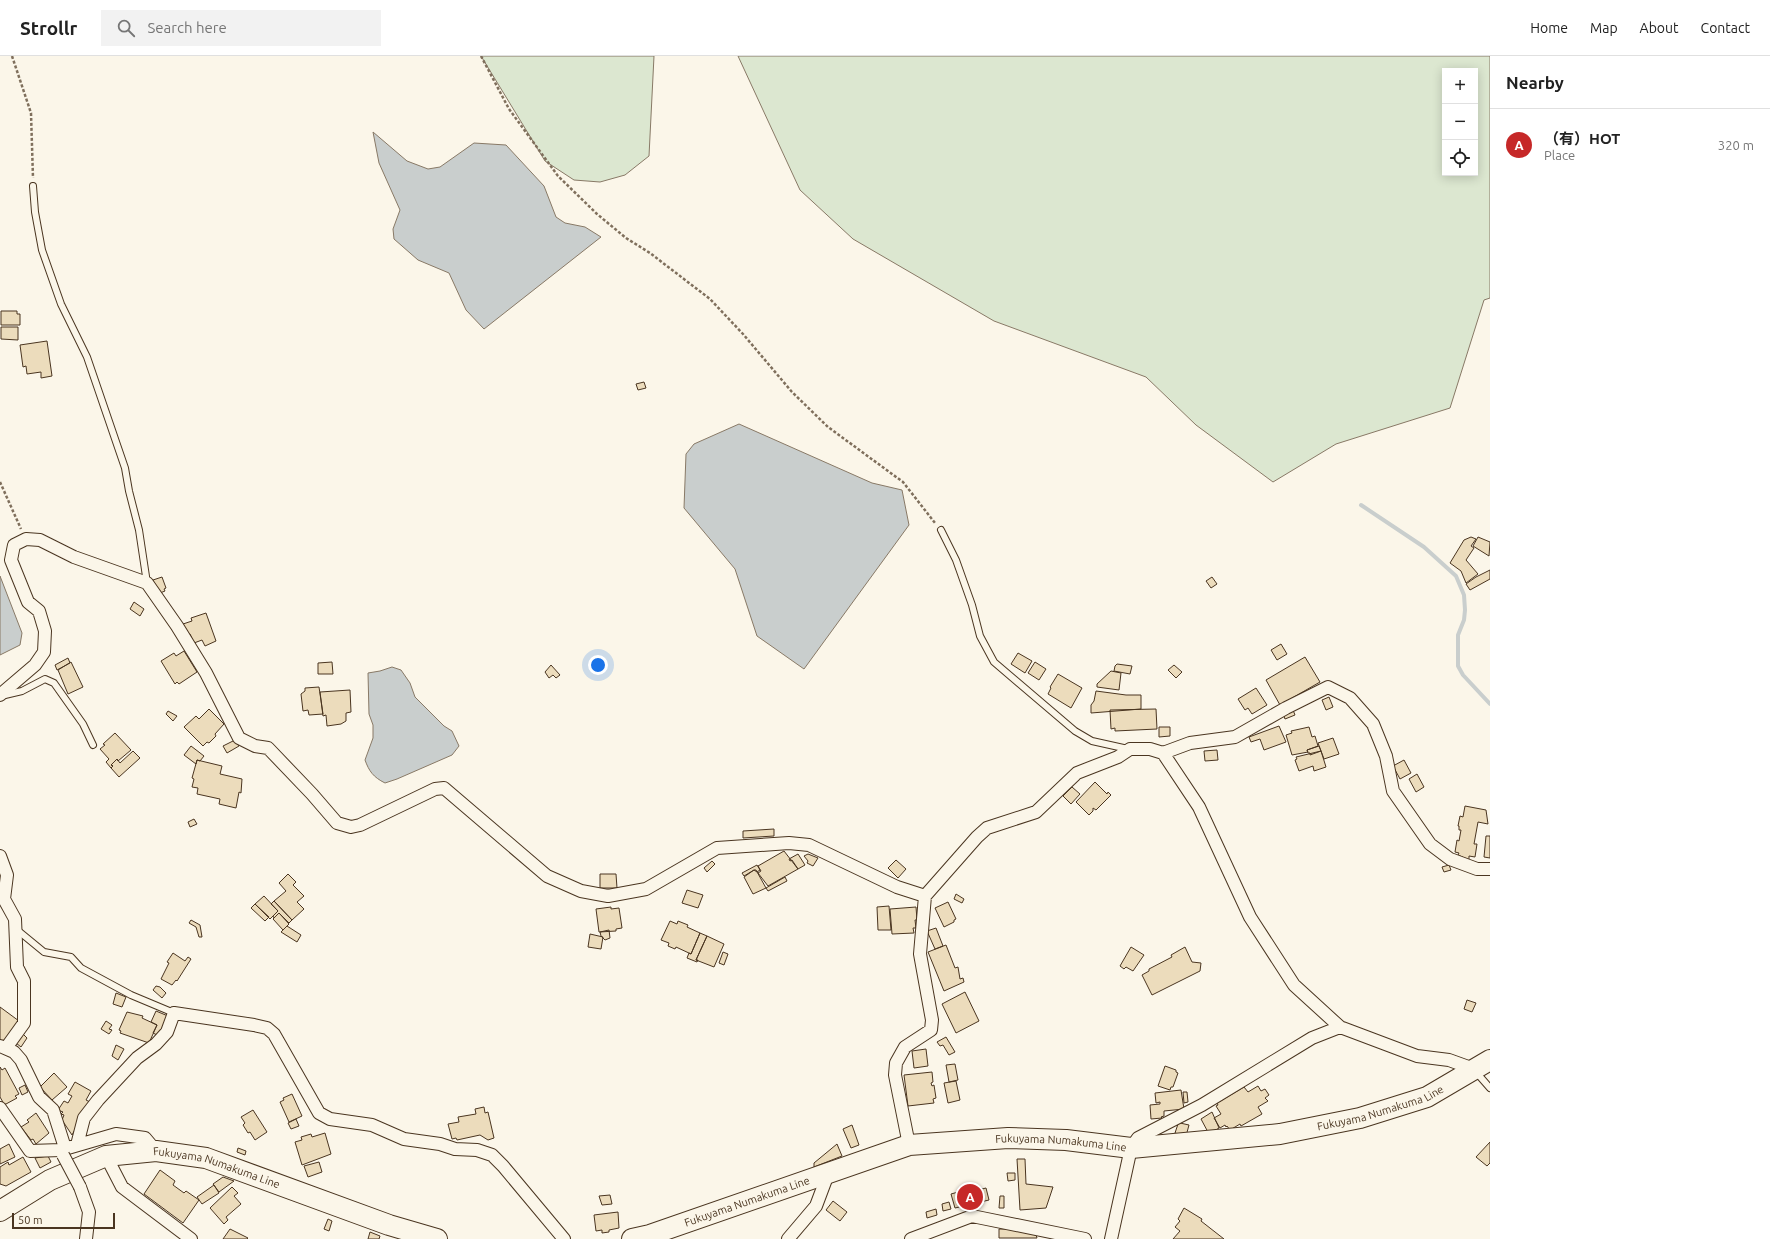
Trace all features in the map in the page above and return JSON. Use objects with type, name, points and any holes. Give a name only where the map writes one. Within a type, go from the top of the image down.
[{"type":"main road","name":"Fukuyama Numakuma Line","points":[[632,1239],[650,1235],[909,1145],[1008,1138],[1066,1140],[1131,1148],[1280,1134],[1360,1118],[1427,1097],[1482,1064]]},
{"type":"main road","name":"Fukuyama Numakuma Line","points":[[0,1211],[50,1180],[106,1156],[156,1151],[206,1158],[389,1225],[437,1239]]},
{"type":"street","points":[[0,695],[35,665],[44,652],[45,631],[39,611],[28,602],[11,560],[14,545],[26,539],[40,540],[74,557],[147,583],[177,626],[206,673],[239,738],[255,746],[268,748],[312,794],[337,823],[351,827],[360,825],[435,789],[444,788],[547,876],[588,892],[608,896],[646,889],[718,848],[789,843],[809,846],[897,887],[925,896]]},
{"type":"street","points":[[909,1145],[894,1075],[896,1063],[905,1047],[931,1030],[932,1020],[920,954],[925,896],[977,837],[987,828],[1036,812],[1077,773],[1118,757],[1130,749],[1150,749],[1163,753],[1190,743],[1235,737],[1286,708],[1328,687],[1350,698],[1373,724],[1386,756],[1393,791],[1430,844],[1450,860],[1477,869],[1490,869]]},
{"type":"street","points":[[1163,753],[1199,807],[1250,917],[1294,984],[1340,1027],[1417,1056],[1482,1064]]},
{"type":"street","points":[[0,856],[7,875],[4,900],[15,919],[17,967],[24,981],[24,1023],[3,1047],[14,1052],[22,1060],[39,1096],[53,1110],[63,1151],[80,1187],[89,1212],[86,1239]]},
{"type":"street","points":[[77,1144],[84,1118],[98,1100],[137,1058],[156,1044],[167,1032],[174,1013],[267,1028],[274,1034],[319,1113],[330,1119],[372,1125],[404,1139],[440,1144],[455,1149],[477,1150],[492,1155],[564,1239]]},
{"type":"street","points":[[1111,1239],[1131,1148],[1138,1138],[1202,1105],[1312,1038],[1340,1027]]},
{"type":"street","points":[[0,1108],[30,1151],[63,1151],[77,1144],[116,1134],[145,1138],[156,1151]]},
{"type":"street","points":[[106,1156],[122,1187],[191,1239]]},
{"type":"street","points":[[788,1239],[816,1206],[828,1174]]},
{"type":"street","points":[[911,1239],[972,1216],[1085,1239]]},
{"type":"lane","points":[[33,186],[35,212],[42,250],[62,304],[86,357],[125,468],[129,491],[140,530],[147,583]]},
{"type":"lane","points":[[941,530],[956,560],[972,605],[980,636],[994,662],[1075,731],[1092,741],[1130,749]]},
{"type":"lane","points":[[0,695],[22,691],[45,679],[54,683],[83,724],[93,745]]},
{"type":"lane","points":[[16,929],[44,952],[71,957],[81,968],[131,996],[174,1013]]},
{"type":"lane","points":[[1482,1064],[1490,1088]]},
{"type":"path","points":[[12,56],[30,113],[33,186]]},
{"type":"path","points":[[481,56],[508,109],[558,176],[597,214],[626,238],[650,253],[710,299],[743,334],[792,392],[828,427],[903,482],[941,530]]},
{"type":"path","points":[[0,482],[26,539]]},
{"type":"green space","points":[[481,56],[654,56],[649,156],[625,175],[600,182],[574,180],[545,161]]},
{"type":"green space","points":[[738,56],[1490,56],[1490,298],[1484,300],[1450,408],[1336,444],[1273,482],[1196,425],[1146,377],[994,321],[853,239],[800,190]]},
{"type":"shaded area","points":[[373,132],[407,161],[428,169],[440,167],[474,143],[506,145],[544,186],[556,217],[565,223],[585,227],[601,237],[484,329],[466,310],[449,273],[418,260],[394,239],[393,229],[400,210],[379,163]]},
{"type":"shaded area","points":[[739,424],[872,483],[902,490],[909,525],[804,669],[757,636],[735,569],[684,508],[686,454],[694,444]]},
{"type":"shaded area","points":[[0,576],[22,633],[20,645],[0,655]]},
{"type":"shaded area","points":[[392,667],[401,670],[410,683],[415,697],[444,726],[452,731],[459,746],[452,755],[385,783],[372,773],[365,760],[373,738],[373,725],[369,714],[368,673]]},
{"type":"building","points":[[1,311],[17,311],[17,314],[20,314],[20,325],[1,325]]},
{"type":"building","points":[[1,327],[18,327],[18,340],[1,339]]},
{"type":"building","points":[[47,341],[52,376],[41,378],[41,372],[27,374],[26,366],[23,367],[20,345]]},
{"type":"building","points":[[644,382],[646,388],[638,390],[636,384]]},
{"type":"building","points":[[1471,537],[1476,539],[1471,546],[1474,548],[1466,560],[1478,574],[1466,583],[1461,571],[1450,563],[1464,540]]},
{"type":"building","points":[[1478,537],[1490,542],[1489,556],[1473,546]]},
{"type":"building","points":[[1490,570],[1490,579],[1470,590],[1466,584]]},
{"type":"building","points":[[162,577],[166,588],[164,589],[165,591],[160,593],[157,591],[153,580]]},
{"type":"building","points":[[1212,577],[1217,584],[1211,588],[1206,581]]},
{"type":"building","points":[[134,602],[144,609],[140,616],[130,609]]},
{"type":"building","points":[[206,613],[216,641],[205,646],[202,640],[194,643],[190,634],[187,635],[183,624],[192,621],[191,618]]},
{"type":"building","points":[[1281,644],[1287,654],[1277,660],[1271,650]]},
{"type":"building","points":[[184,651],[197,672],[179,684],[177,682],[175,684],[161,661],[174,653],[176,656]]},
{"type":"building","points":[[1018,653],[1032,661],[1025,673],[1011,664]]},
{"type":"building","points":[[1305,657],[1320,682],[1280,705],[1266,680]]},
{"type":"building","points":[[68,658],[70,663],[57,670],[55,665]]},
{"type":"building","points":[[71,662],[83,687],[68,694],[58,670]]},
{"type":"building","points":[[332,662],[333,674],[318,674],[318,663]]},
{"type":"building","points":[[1035,662],[1046,669],[1039,680],[1028,673]]},
{"type":"building","points":[[1117,664],[1132,666],[1130,674],[1114,671]]},
{"type":"building","points":[[551,665],[560,675],[556,678],[553,675],[549,678],[545,672]]},
{"type":"building","points":[[1174,665],[1182,672],[1176,678],[1168,670]]},
{"type":"building","points":[[1111,671],[1121,673],[1119,690],[1097,687],[1097,684]]},
{"type":"building","points":[[1058,674],[1082,688],[1071,708],[1048,694],[1051,688],[1050,687]]},
{"type":"building","points":[[319,687],[323,714],[309,715],[308,710],[303,711],[301,694],[305,691],[305,688]]},
{"type":"building","points":[[1256,688],[1267,705],[1252,714],[1248,708],[1245,710],[1238,699]]},
{"type":"building","points":[[350,690],[351,712],[346,713],[346,721],[341,724],[327,726],[326,715],[323,716],[320,692]]},
{"type":"building","points":[[1096,691],[1126,695],[1141,695],[1141,709],[1091,713],[1091,705],[1094,701]]},
{"type":"building","points":[[1329,697],[1333,707],[1326,710],[1322,700]]},
{"type":"building","points":[[209,709],[224,724],[215,734],[216,736],[209,743],[207,742],[203,746],[184,727],[196,716],[199,719]]},
{"type":"building","points":[[1156,709],[1157,729],[1115,731],[1115,728],[1111,729],[1110,710]]},
{"type":"building","points":[[1293,710],[1295,715],[1285,719],[1283,714]]},
{"type":"building","points":[[168,711],[177,716],[173,721],[166,714]]},
{"type":"building","points":[[1279,726],[1286,742],[1264,750],[1260,739],[1251,742],[1249,737]]},
{"type":"building","points":[[1159,727],[1170,727],[1170,736],[1159,737]]},
{"type":"building","points":[[1309,727],[1312,737],[1315,736],[1318,746],[1307,750],[1308,752],[1292,755],[1286,735],[1292,733],[1291,731]]},
{"type":"building","points":[[115,733],[131,750],[118,761],[117,759],[111,765],[113,766],[111,768],[106,762],[109,759],[100,749],[105,745],[103,744]]},
{"type":"building","points":[[1333,738],[1339,754],[1324,759],[1318,743]]},
{"type":"building","points":[[235,740],[239,746],[227,753],[223,746]]},
{"type":"building","points":[[191,746],[204,756],[200,761],[197,760],[196,764],[184,755]]},
{"type":"building","points":[[1319,746],[1321,751],[1310,755],[1310,753],[1308,753],[1307,750]]},
{"type":"building","points":[[1217,750],[1218,760],[1205,761],[1204,751]]},
{"type":"building","points":[[133,751],[140,758],[119,777],[111,768],[113,766],[111,765],[117,759],[120,763]]},
{"type":"building","points":[[1321,751],[1326,767],[1314,771],[1313,766],[1299,771],[1295,760],[1297,759],[1296,757]]},
{"type":"building","points":[[197,760],[222,766],[220,774],[242,779],[241,793],[239,792],[236,808],[219,804],[220,799],[197,794],[198,788],[192,787],[194,779],[192,778]]},
{"type":"building","points":[[1404,760],[1411,773],[1400,779],[1393,766]]},
{"type":"building","points":[[1417,774],[1424,787],[1416,792],[1409,779]]},
{"type":"building","points":[[1095,782],[1107,794],[1108,792],[1111,795],[1096,810],[1093,808],[1093,811],[1089,815],[1076,802]]},
{"type":"building","points":[[1072,787],[1080,794],[1071,804],[1063,796]]},
{"type":"building","points":[[1465,806],[1486,810],[1488,824],[1478,822],[1474,844],[1477,844],[1475,857],[1469,856],[1469,860],[1455,852],[1457,840],[1459,841],[1461,830],[1459,830],[1458,826],[1460,816],[1463,817]]},
{"type":"building","points":[[194,819],[197,824],[190,827],[188,822]]},
{"type":"building","points":[[774,829],[774,836],[743,838],[743,831]]},
{"type":"building","points":[[1486,836],[1490,836],[1490,858],[1484,857]]},
{"type":"building","points":[[784,851],[798,869],[768,886],[758,873],[761,871],[758,866]]},
{"type":"building","points":[[798,854],[805,865],[798,869],[792,860],[790,861],[789,859]]},
{"type":"building","points":[[808,854],[818,858],[813,866],[807,863],[808,861],[804,856]]},
{"type":"building","points":[[896,860],[906,869],[898,878],[888,868]]},
{"type":"building","points":[[712,861],[715,864],[707,872],[704,868]]},
{"type":"building","points":[[757,865],[760,870],[757,872],[754,870],[744,876],[742,873]]},
{"type":"building","points":[[1449,865],[1451,870],[1444,872],[1442,867]]},
{"type":"building","points":[[756,870],[766,888],[753,894],[744,877]]},
{"type":"building","points":[[288,874],[296,882],[293,885],[304,896],[297,902],[304,909],[292,920],[274,901],[286,891],[279,883]]},
{"type":"building","points":[[600,874],[616,874],[617,888],[600,888]]},
{"type":"building","points":[[785,877],[787,881],[768,891],[766,888]]},
{"type":"building","points":[[687,890],[703,895],[698,908],[682,903]]},
{"type":"building","points":[[956,894],[964,899],[962,903],[954,899]]},
{"type":"building","points":[[264,896],[278,911],[270,919],[255,904]]},
{"type":"building","points":[[274,901],[292,920],[289,923],[279,913],[274,918],[273,916],[278,911],[271,904]]},
{"type":"building","points":[[948,902],[956,919],[954,922],[944,927],[935,908]]},
{"type":"building","points":[[255,904],[269,917],[265,921],[251,908]]},
{"type":"building","points":[[889,906],[891,930],[878,930],[877,907]]},
{"type":"building","points":[[611,907],[611,909],[619,908],[622,928],[616,929],[616,931],[599,932],[596,909]]},
{"type":"building","points":[[916,907],[917,920],[915,920],[916,928],[913,928],[914,933],[892,934],[890,909]]},
{"type":"building","points":[[279,913],[289,924],[283,930],[273,919]]},
{"type":"building","points":[[191,920],[200,925],[202,937],[199,937],[196,927],[189,923]]},
{"type":"building","points":[[670,921],[677,924],[678,921],[688,925],[687,927],[700,933],[691,954],[676,947],[675,949],[668,946],[669,943],[661,940]]},
{"type":"building","points":[[287,926],[301,935],[297,942],[281,932]]},
{"type":"building","points":[[936,928],[943,946],[935,949],[927,931]]},
{"type":"building","points":[[609,930],[610,938],[605,940],[601,936],[600,932]]},
{"type":"building","points":[[700,933],[707,936],[696,960],[698,960],[697,962],[687,958],[689,953],[691,954]]},
{"type":"building","points":[[590,934],[603,937],[601,949],[588,947]]},
{"type":"building","points":[[707,936],[724,944],[714,967],[696,960]]},
{"type":"building","points":[[946,945],[955,968],[958,967],[960,979],[963,978],[964,982],[944,991],[928,952]]},
{"type":"building","points":[[1131,947],[1144,955],[1133,971],[1126,967],[1124,969],[1120,966]]},
{"type":"building","points":[[1185,947],[1192,962],[1201,963],[1200,971],[1152,995],[1142,975],[1149,971],[1149,969],[1172,957],[1171,955]]},
{"type":"building","points":[[723,952],[728,954],[724,965],[719,963]]},
{"type":"building","points":[[173,953],[185,961],[188,957],[191,959],[177,981],[176,980],[172,985],[161,979],[169,963],[167,962]]},
{"type":"building","points":[[156,986],[160,987],[166,993],[162,998],[153,990]]},
{"type":"building","points":[[965,992],[979,1021],[956,1033],[942,1004]]},
{"type":"building","points":[[116,993],[126,997],[122,1007],[113,1004]]},
{"type":"building","points":[[1467,1000],[1476,1003],[1472,1012],[1464,1009]]},
{"type":"building","points":[[0,1007],[19,1021],[3,1043],[0,1041]]},
{"type":"building","points":[[156,1011],[168,1016],[159,1036],[153,1033],[157,1025],[151,1022]]},
{"type":"building","points":[[127,1012],[143,1016],[142,1018],[157,1025],[149,1043],[120,1033],[121,1031],[119,1030]]},
{"type":"building","points":[[106,1021],[112,1025],[109,1029],[112,1030],[109,1034],[101,1029]]},
{"type":"building","points":[[23,1034],[27,1038],[21,1047],[16,1043]]},
{"type":"building","points":[[946,1037],[955,1052],[949,1055],[943,1045],[940,1046],[937,1042]]},
{"type":"building","points":[[116,1045],[124,1049],[118,1060],[112,1056]]},
{"type":"building","points":[[926,1049],[928,1066],[914,1068],[912,1051]]},
{"type":"building","points":[[955,1064],[958,1080],[949,1082],[946,1065]]},
{"type":"building","points":[[1165,1066],[1176,1070],[1178,1073],[1173,1087],[1171,1087],[1170,1090],[1158,1086]]},
{"type":"building","points":[[0,1067],[2,1070],[5,1068],[19,1094],[15,1096],[17,1098],[6,1104],[4,1104],[0,1097]]},
{"type":"building","points":[[932,1072],[933,1082],[931,1083],[932,1086],[934,1085],[936,1098],[933,1099],[934,1103],[908,1106],[904,1075]]},
{"type":"building","points":[[54,1073],[67,1087],[52,1100],[40,1087]]},
{"type":"building","points":[[956,1081],[960,1100],[948,1103],[944,1083]]},
{"type":"building","points":[[75,1082],[91,1091],[86,1100],[90,1102],[72,1135],[62,1120],[64,1115],[61,1114],[63,1112],[58,1110],[64,1101],[68,1103],[72,1096],[68,1094]]},
{"type":"building","points":[[25,1085],[28,1092],[22,1095],[19,1088]]},
{"type":"building","points":[[1258,1086],[1261,1091],[1265,1089],[1269,1095],[1265,1098],[1268,1101],[1258,1107],[1262,1114],[1241,1126],[1240,1124],[1230,1130],[1225,1125],[1220,1128],[1214,1118],[1221,1114],[1216,1106],[1218,1105],[1217,1103],[1244,1087],[1248,1092]]},
{"type":"building","points":[[1181,1090],[1184,1109],[1164,1111],[1164,1116],[1161,1117],[1162,1118],[1151,1119],[1150,1105],[1160,1104],[1160,1102],[1156,1103],[1155,1093]]},
{"type":"building","points":[[1183,1092],[1187,1092],[1188,1102],[1184,1103]]},
{"type":"building","points":[[292,1094],[302,1116],[289,1122],[280,1102],[284,1100],[283,1098]]},
{"type":"building","points":[[484,1107],[485,1113],[488,1112],[494,1138],[488,1140],[480,1135],[457,1140],[456,1138],[452,1139],[448,1124],[459,1122],[458,1117],[476,1114],[475,1109]]},
{"type":"building","points":[[253,1110],[267,1132],[255,1140],[243,1125],[245,1123],[241,1117]]},
{"type":"building","points":[[1212,1112],[1219,1128],[1209,1134],[1201,1119]]},
{"type":"building","points":[[36,1113],[49,1133],[36,1144],[21,1127],[29,1122],[27,1120]]},
{"type":"building","points":[[296,1119],[299,1126],[291,1129],[288,1123]]},
{"type":"building","points":[[1178,1124],[1189,1125],[1186,1136],[1175,1133]]},
{"type":"building","points":[[852,1125],[859,1145],[851,1148],[843,1129]]},
{"type":"building","points":[[325,1133],[331,1154],[302,1165],[295,1142],[302,1140],[301,1137],[311,1134],[312,1137]]},
{"type":"building","points":[[1490,1142],[1490,1163],[1487,1166],[1476,1157]]},
{"type":"building","points":[[9,1144],[15,1157],[0,1164],[0,1149]]},
{"type":"building","points":[[837,1144],[842,1156],[814,1167],[814,1163]]},
{"type":"building","points":[[238,1148],[246,1151],[245,1155],[237,1152]]},
{"type":"building","points":[[48,1156],[51,1162],[40,1168],[35,1158]]},
{"type":"building","points":[[23,1157],[31,1172],[6,1186],[0,1184],[0,1167],[8,1162],[9,1165]]},
{"type":"building","points":[[1017,1159],[1025,1159],[1026,1184],[1053,1187],[1046,1208],[1020,1210]]},
{"type":"building","points":[[319,1162],[322,1172],[308,1177],[304,1166]]},
{"type":"building","points":[[160,1170],[175,1181],[173,1185],[184,1193],[186,1191],[199,1200],[183,1223],[144,1194]]},
{"type":"building","points":[[1007,1173],[1015,1173],[1015,1180],[1008,1181]]},
{"type":"building","points":[[223,1177],[234,1181],[219,1192],[213,1184]]},
{"type":"building","points":[[214,1185],[219,1193],[202,1204],[197,1197]]},
{"type":"building","points":[[232,1187],[238,1193],[234,1196],[241,1204],[226,1217],[228,1220],[224,1224],[210,1208]]},
{"type":"building","points":[[986,1188],[989,1200],[955,1208],[951,1194],[969,1189],[970,1192]]},
{"type":"building","points":[[610,1195],[612,1204],[602,1205],[599,1196]]},
{"type":"building","points":[[1000,1196],[1004,1196],[1004,1208],[999,1208]]},
{"type":"building","points":[[833,1201],[847,1212],[840,1221],[826,1210]]},
{"type":"building","points":[[949,1202],[951,1209],[943,1211],[942,1204]]},
{"type":"building","points":[[1184,1208],[1202,1219],[1201,1221],[1224,1239],[1173,1239],[1180,1231],[1175,1227],[1180,1221],[1178,1219]]},
{"type":"building","points":[[936,1209],[937,1215],[927,1218],[926,1212]]},
{"type":"building","points":[[618,1212],[619,1228],[602,1233],[602,1230],[596,1231],[594,1215]]},
{"type":"building","points":[[328,1219],[332,1221],[329,1231],[324,1229]]},
{"type":"building","points":[[230,1229],[248,1238],[223,1239]]},
{"type":"building","points":[[999,1229],[1009,1229],[1036,1235],[1037,1238],[999,1238]]},
{"type":"building","points":[[370,1232],[380,1236],[379,1239],[368,1239]]},
{"type":"waterway","points":[[1361,505],[1424,547],[1456,576],[1464,595],[1465,610],[1464,620],[1458,635],[1458,666],[1463,675],[1490,704]]},
{"type":"place","name":"（有）HOT","points":[[970,1197]]}]
